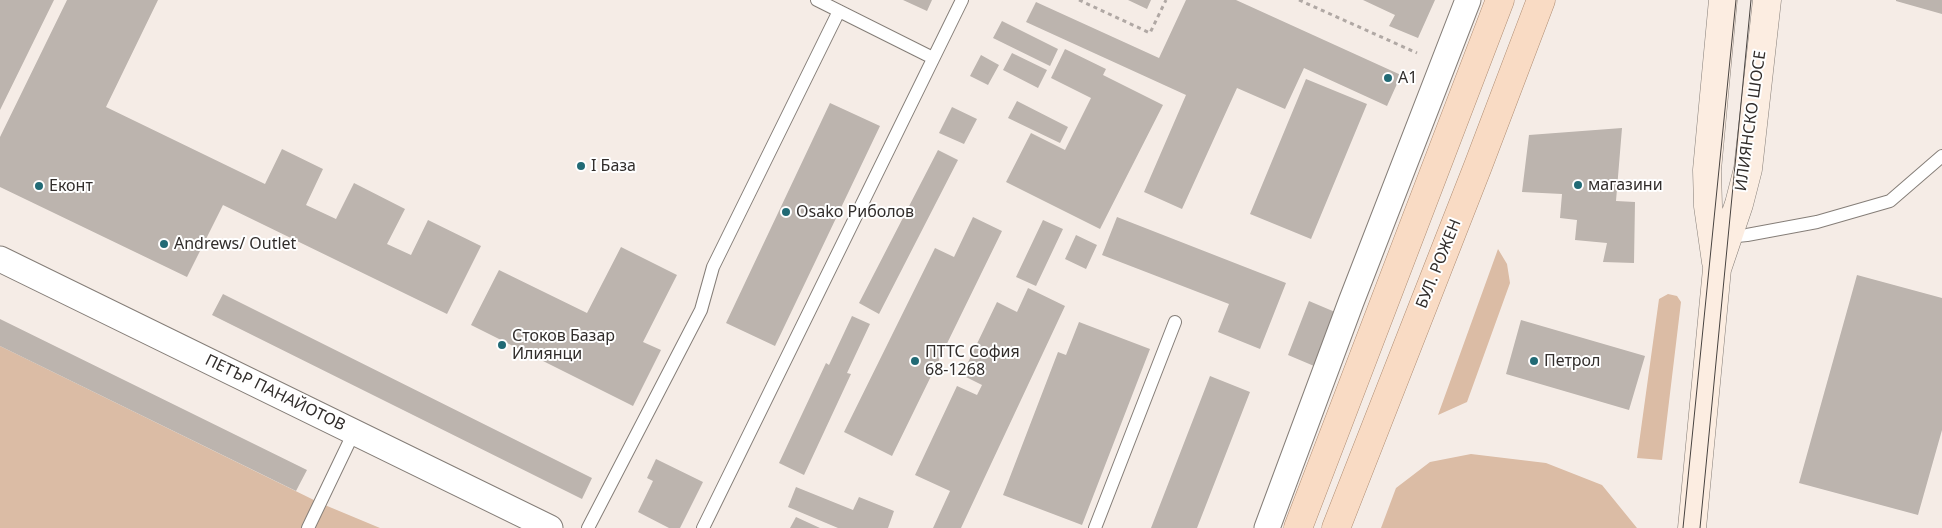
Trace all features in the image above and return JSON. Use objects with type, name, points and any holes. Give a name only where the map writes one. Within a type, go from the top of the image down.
[{"type":"main road","points":[[1298,528],[1500,0]]},
{"type":"main road","name":"БУЛ. РОЖЕН","points":[[1336,528],[1541,0]]},
{"type":"street","points":[[1267,528],[1468,0]]},
{"type":"street","name":"ИЛИЯНСКО ШОСЕ","points":[[1720,237],[1708,206],[1707,170],[1723,0]]},
{"type":"street","name":"ИЛИЯНСКО ШОСЕ","points":[[1692,528],[1720,237],[1740,204],[1748,169],[1766,0]]},
{"type":"street","name":"ПЕТЪР ПАНАЙОТОВ","points":[[0,259],[550,528]]},
{"type":"lane","points":[[816,0],[933,58]]},
{"type":"lane","points":[[703,528],[962,0]]},
{"type":"lane","points":[[588,528],[701,310],[713,267],[838,11]]},
{"type":"lane","points":[[1720,237],[1747,235],[1817,222],[1890,201],[1942,156]]},
{"type":"lane","points":[[1095,528],[1175,322]]},
{"type":"lane","points":[[308,528],[354,432]]},
{"type":"path","points":[[1079,0],[1150,33],[1166,0]]},
{"type":"path","points":[[1299,0],[1443,65]]},
{"type":"shaded area","points":[[1498,249],[1507,264],[1510,283],[1467,402],[1438,415]]},
{"type":"shaded area","points":[[1668,294],[1677,296],[1681,302],[1662,460],[1637,458],[1659,299]]},
{"type":"shaded area","points":[[0,346],[320,503],[380,528],[0,528]]},
{"type":"shaded area","points":[[1471,454],[1546,463],[1602,485],[1637,528],[1381,528],[1396,488],[1430,462]]},
{"type":"building","points":[[0,0],[54,0],[0,110]]},
{"type":"building","points":[[67,0],[158,0],[106,107],[265,184],[282,149],[323,169],[306,205],[336,219],[354,183],[405,209],[387,244],[411,255],[428,220],[481,246],[447,314],[223,205],[187,277],[0,187],[0,137]]},
{"type":"building","points":[[903,0],[932,0],[927,11]]},
{"type":"building","points":[[1128,0],[1151,0],[1147,9]]},
{"type":"building","points":[[1186,0],[1236,0],[1401,75],[1387,106],[1304,68],[1285,109],[1237,88],[1182,209],[1144,192],[1186,95],[1026,22],[1036,2],[1159,58]]},
{"type":"building","points":[[1363,0],[1435,0],[1418,38],[1389,26],[1395,15]]},
{"type":"building","points":[[1942,0],[1942,14],[1896,1]]},
{"type":"building","points":[[1002,21],[1058,49],[1050,66],[993,38]]},
{"type":"building","points":[[1065,49],[1106,69],[1103,75],[1163,105],[1100,229],[1006,182],[1031,133],[1065,150],[1091,98],[1051,78]]},
{"type":"building","points":[[1012,53],[1047,70],[1038,88],[1003,70]]},
{"type":"building","points":[[981,55],[999,65],[988,85],[970,76]]},
{"type":"building","points":[[1306,79],[1367,104],[1311,239],[1250,214]]},
{"type":"building","points":[[1017,101],[1068,127],[1060,143],[1008,118]]},
{"type":"building","points":[[830,103],[880,126],[775,346],[726,323]]},
{"type":"building","points":[[952,107],[977,119],[964,144],[939,133]]},
{"type":"building","points":[[1622,128],[1616,201],[1635,202],[1634,263],[1603,262],[1607,243],[1575,240],[1577,220],[1560,218],[1562,194],[1522,192],[1529,135]]},
{"type":"building","points":[[938,150],[958,160],[879,314],[859,303]]},
{"type":"building","points":[[973,217],[1002,231],[892,456],[844,432],[935,248],[954,257]]},
{"type":"building","points":[[1117,217],[1286,283],[1260,349],[1218,332],[1229,304],[1102,255]]},
{"type":"building","points":[[1043,220],[1063,229],[1036,286],[1016,277]]},
{"type":"building","points":[[1076,235],[1097,245],[1086,269],[1065,259]]},
{"type":"building","points":[[621,247],[677,275],[643,342],[661,350],[633,406],[471,325],[499,270],[587,313]]},
{"type":"building","points":[[1857,275],[1942,298],[1942,430],[1918,515],[1799,483]]},
{"type":"building","points":[[1028,288],[1065,306],[961,528],[933,528],[950,491],[915,475],[957,386],[977,395],[982,385],[962,375],[997,302],[1017,312]]},
{"type":"building","points":[[223,294],[592,478],[582,499],[212,315]]},
{"type":"building","points":[[1309,301],[1335,312],[1314,366],[1288,355]]},
{"type":"building","points":[[852,316],[870,324],[847,373],[851,374],[804,475],[779,463],[826,363],[829,365]]},
{"type":"building","points":[[0,319],[307,470],[296,491],[0,346]]},
{"type":"building","points":[[1521,320],[1645,356],[1629,410],[1506,374]]},
{"type":"building","points":[[1079,322],[1150,349],[1082,525],[1003,495],[1058,352],[1066,355]]},
{"type":"building","points":[[1210,376],[1250,392],[1197,528],[1151,528]]},
{"type":"building","points":[[656,459],[703,482],[680,528],[669,528],[638,512],[653,481],[647,478]]},
{"type":"building","points":[[796,487],[853,510],[859,497],[894,511],[888,528],[838,528],[788,507]]},
{"type":"building","points":[[796,517],[820,528],[790,528]]},
{"type":"tram line","points":[[1683,528],[1736,0]]},
{"type":"tram line","points":[[1700,528],[1751,0]]},
{"type":"place","name":"A1","points":[[1388,78]]},
{"type":"place","name":"I База","points":[[581,166]]},
{"type":"place","name":"магазини","points":[[1578,185]]},
{"type":"place","name":"Еконт","points":[[39,186]]},
{"type":"place","name":"Osako Риболов","points":[[786,212]]},
{"type":"place","name":"Andrews/ Outlet","points":[[164,244]]},
{"type":"place","name":"Стоков Базар Илиянци","points":[[502,345]]},
{"type":"place","name":"ПТТС София 68-1268","points":[[915,361]]},
{"type":"place","name":"Петрол","points":[[1534,361]]}]
